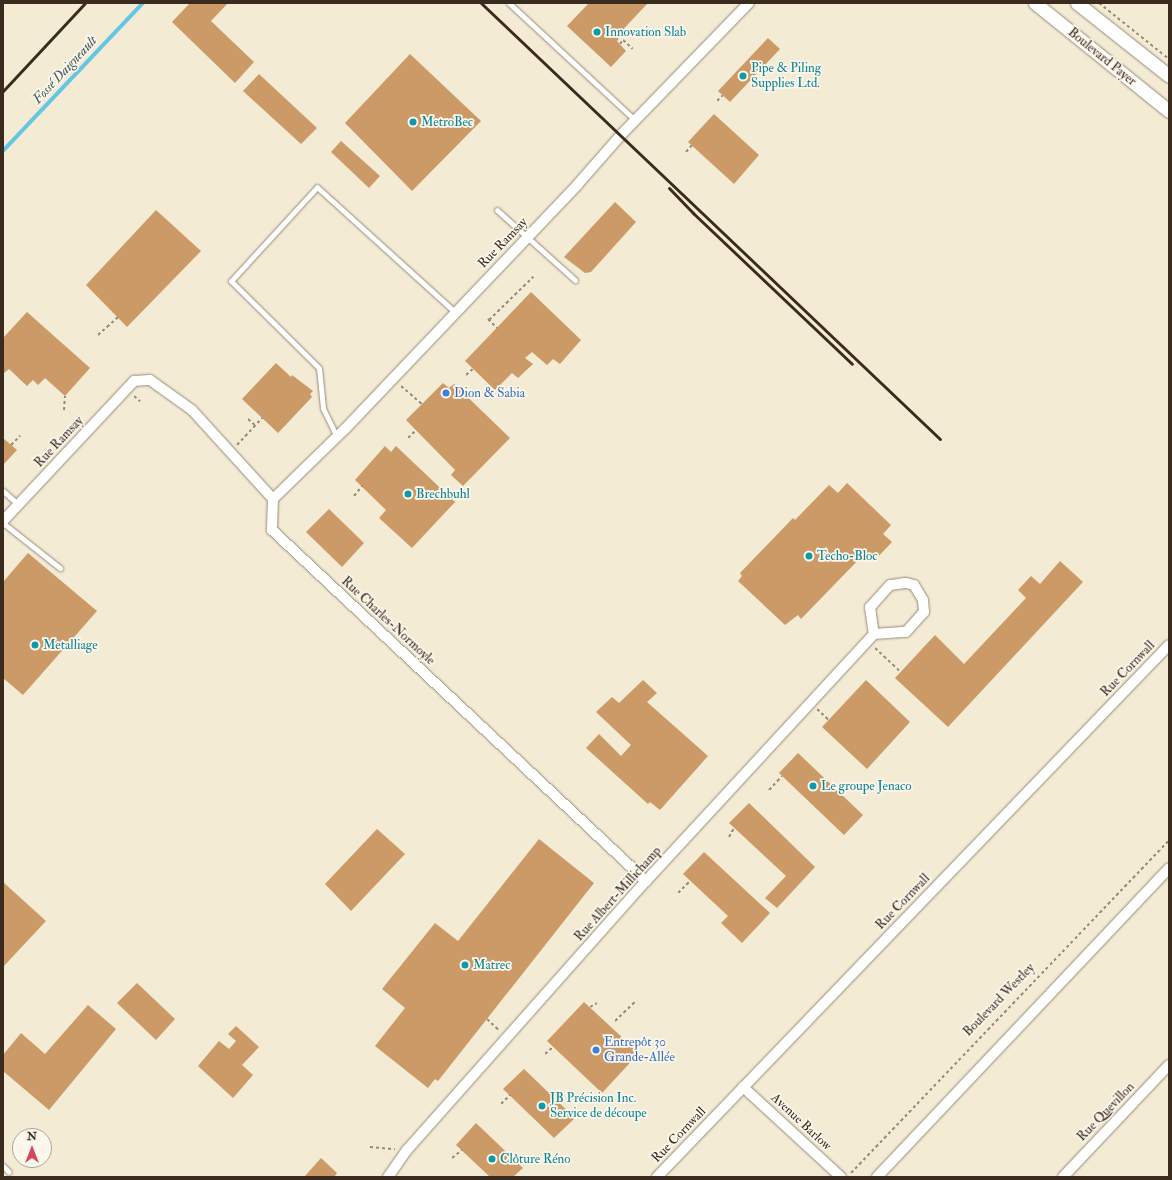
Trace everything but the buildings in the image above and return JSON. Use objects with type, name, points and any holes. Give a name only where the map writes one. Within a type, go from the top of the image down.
[{"type":"street","name":"Rue Ramsay","points":[[273,499],[337,437],[635,120],[749,3]]},
{"type":"street","name":"Boulevard Payer","points":[[1035,3],[1169,110]]},
{"type":"street","name":"Boulevard Payer","points":[[1077,3],[1169,76]]},
{"type":"street","name":"Rue Ramsay","points":[[3,522],[18,504],[134,381],[150,380],[192,410],[231,452]]},
{"type":"street","points":[[231,452],[273,499]]},
{"type":"street","name":"Rue Charles-Normoyle","points":[[273,499],[272,530],[646,881]]},
{"type":"street","points":[[905,583],[914,586],[923,600],[924,612],[906,632],[871,638],[870,607],[890,586],[905,583]]},
{"type":"street","name":"Rue Albert-Millichamp","points":[[388,1177],[407,1150],[646,881],[871,638]]},
{"type":"street","name":"Rue Cornwall","points":[[657,1177],[1169,646]]},
{"type":"street","points":[[877,1177],[1169,868]]},
{"type":"street","name":"Rue Quevillon","points":[[1062,1177],[1169,1065]]},
{"type":"street","name":"Avenue Barlow","points":[[743,1087],[841,1177]]},
{"type":"lane","points":[[509,3],[635,120]]},
{"type":"lane","points":[[337,437],[323,408],[319,368],[231,280],[317,187],[455,312]]},
{"type":"lane","points":[[497,210],[575,280]]},
{"type":"lane","points":[[3,491],[18,504]]},
{"type":"lane","points":[[3,522],[60,568]]},
{"type":"lane","points":[[3,1166],[9,1172]]},
{"type":"path","points":[[1099,3],[1169,59]]},
{"type":"path","points":[[620,44],[623,40],[633,49]]},
{"type":"path","points":[[717,101],[723,96]]},
{"type":"path","points":[[686,152],[692,145]]},
{"type":"path","points":[[496,328],[488,319],[533,277]]},
{"type":"path","points":[[98,335],[118,317]]},
{"type":"path","points":[[466,375],[473,369]]},
{"type":"path","points":[[392,378],[422,404]]},
{"type":"path","points":[[64,410],[65,396]]},
{"type":"path","points":[[231,452],[262,418]]},
{"type":"path","points":[[248,419],[255,425]]},
{"type":"path","points":[[408,438],[416,430]]},
{"type":"path","points":[[11,445],[20,436]]},
{"type":"path","points":[[354,496],[362,486]]},
{"type":"path","points":[[871,638],[901,672]]},
{"type":"path","points":[[810,703],[829,720]]},
{"type":"path","points":[[769,790],[782,776]]},
{"type":"path","points":[[729,837],[734,828]]},
{"type":"path","name":"Boulevard Westley","points":[[847,1177],[1169,840]]},
{"type":"path","points":[[678,893],[690,881]]},
{"type":"path","points":[[615,1021],[637,1000]]},
{"type":"path","points":[[590,1007],[597,1003]]},
{"type":"path","points":[[487,1019],[507,1038]]},
{"type":"path","points":[[545,1054],[553,1047]]},
{"type":"path","points":[[501,1104],[510,1095]]},
{"type":"path","points":[[370,1147],[407,1150]]},
{"type":"path","points":[[452,1158],[462,1150]]},
{"type":"waterway","name":"Fossé Daigneault","points":[[3,151],[143,3]]},
{"type":"railway","points":[[3,91],[85,3]]},
{"type":"railway","points":[[481,3],[940,439]]},
{"type":"railway","points":[[669,188],[693,213],[852,364]]},
{"type":"place","name":"Innovation Slab","points":[[597,32]]},
{"type":"place","name":"Pipe & Piling Supplies Ltd.","points":[[743,76]]},
{"type":"place","name":"MetroBec","points":[[413,122]]},
{"type":"place","name":"Dion & Sabia","points":[[446,393]]},
{"type":"place","name":"Brechbuhl","points":[[408,494]]},
{"type":"place","name":"Techo-Bloc","points":[[809,556]]},
{"type":"place","name":"Metalliage","points":[[35,645]]},
{"type":"place","name":"Le groupe Jenaco","points":[[813,786]]},
{"type":"place","name":"Matrec","points":[[465,965]]},
{"type":"place","name":"Entrepôt 30 Grande-Allée","points":[[596,1050]]},
{"type":"place","name":"JB Précision Inc. Service de découpe","points":[[542,1106]]},
{"type":"place","name":"Clôture Réno","points":[[492,1159]]}]
